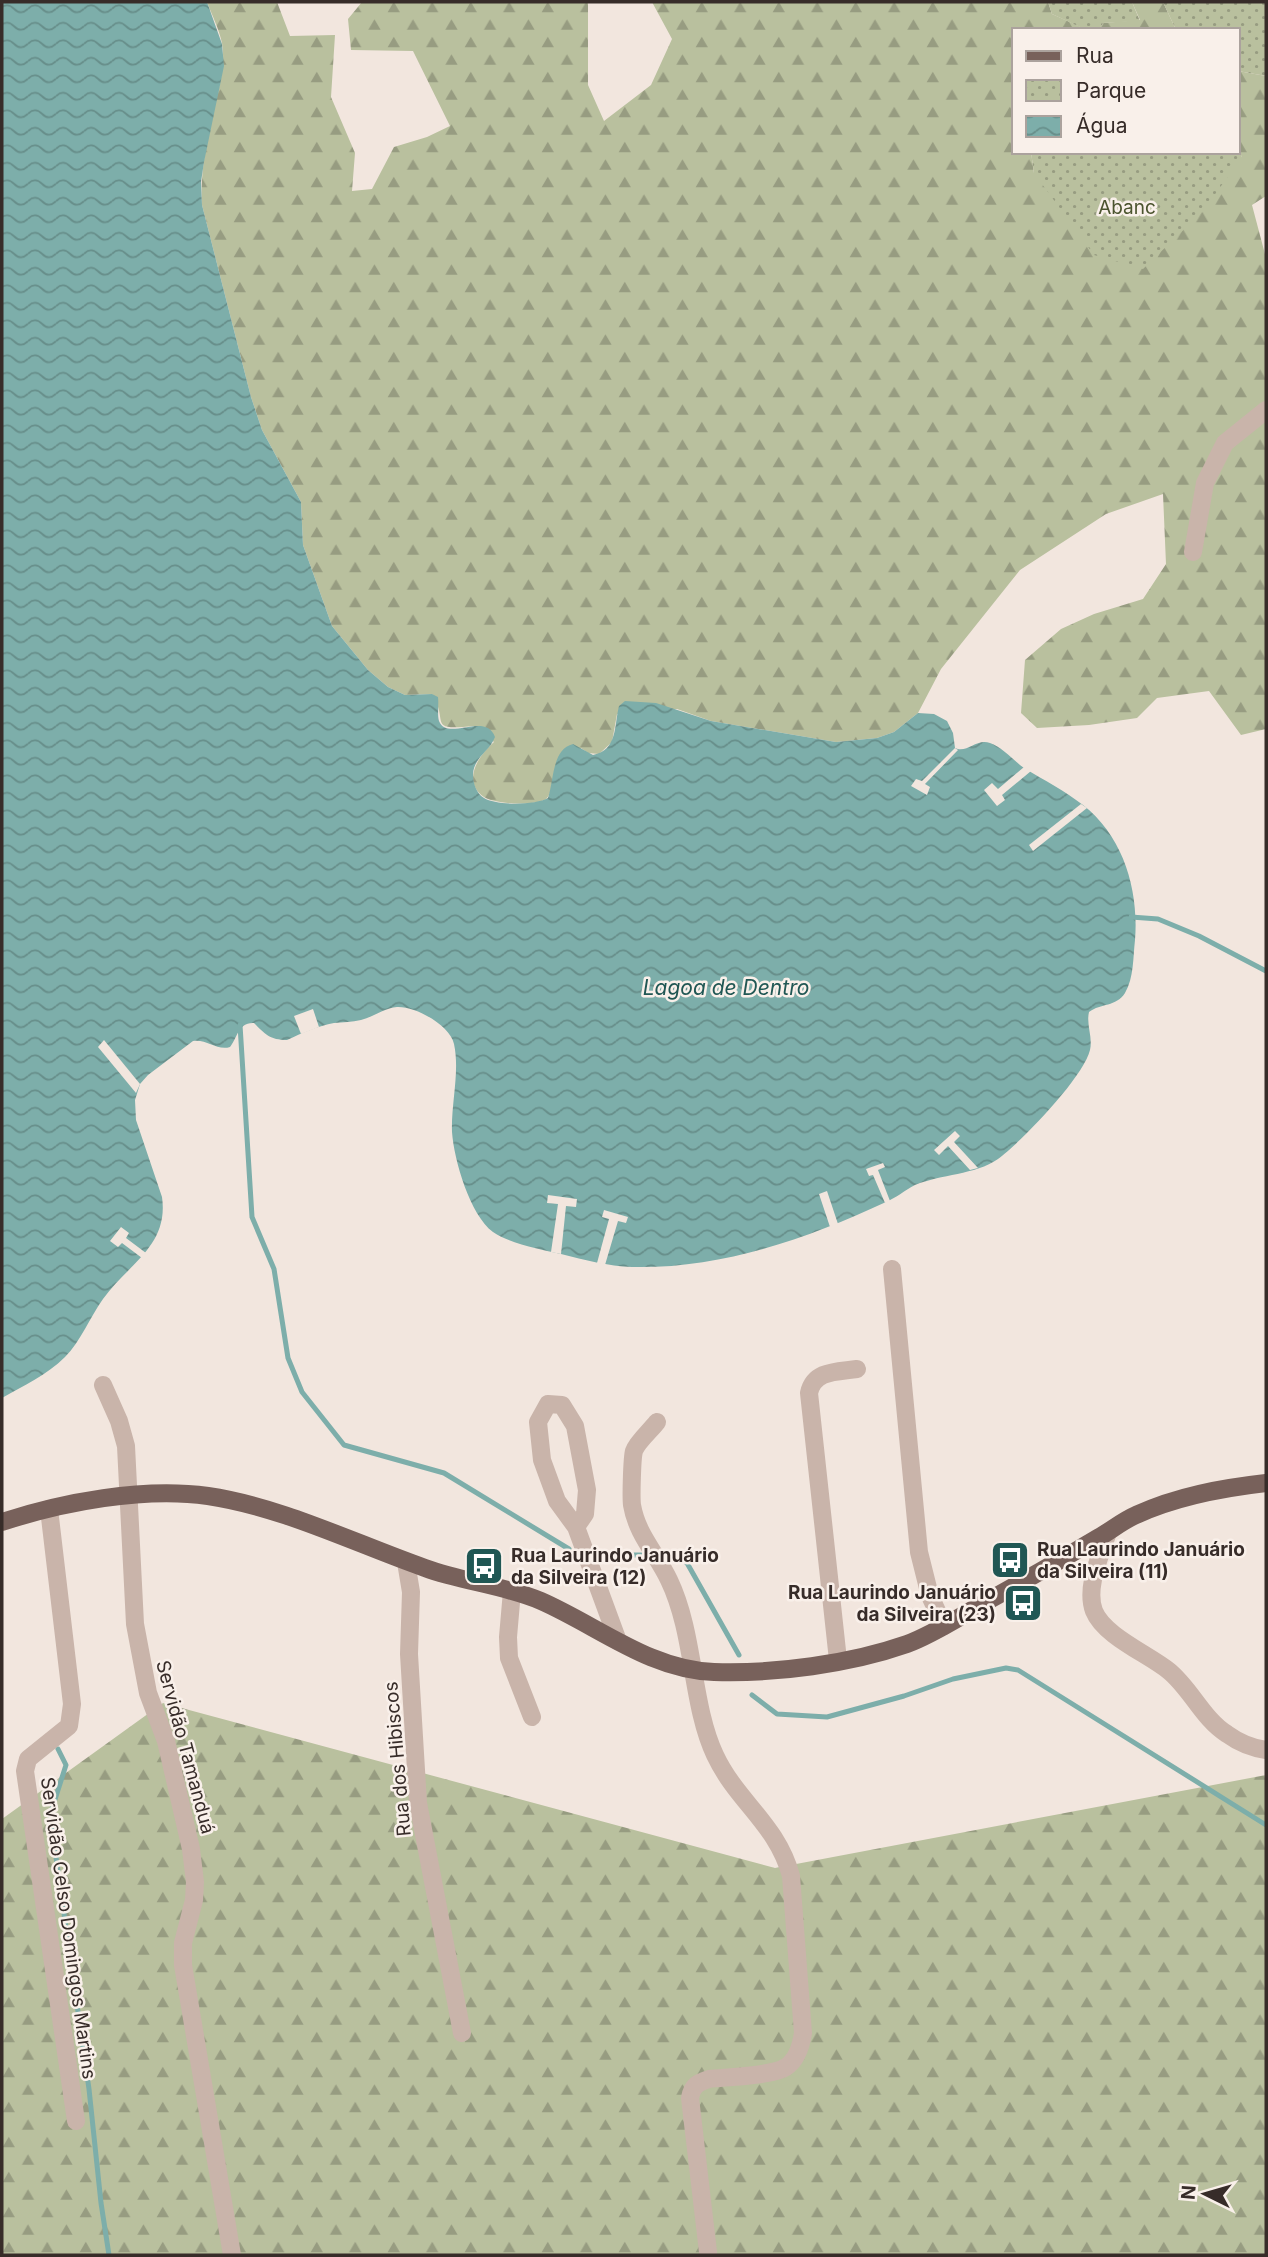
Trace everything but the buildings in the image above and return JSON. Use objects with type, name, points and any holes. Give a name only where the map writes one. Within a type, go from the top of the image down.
[{"type":"main road","points":[[2,1522],[49,1509],[130,1496],[187,1494],[234,1501],[457,1579],[512,1591],[556,1608],[618,1642],[666,1662],[694,1670],[752,1671],[838,1660],[877,1653],[909,1643],[944,1626],[1133,1516],[1170,1502],[1266,1483]]},
{"type":"street","points":[[1193,552],[1205,483],[1224,443],[1266,410]]},
{"type":"street","points":[[892,1269],[919,1552],[930,1596],[944,1626]]},
{"type":"street","points":[[838,1660],[808,1393],[811,1383],[819,1376],[857,1369]]},
{"type":"street","name":"Servidão Tamanduá","points":[[103,1385],[120,1421],[126,1446],[135,1624],[139,1649],[148,1693],[166,1741],[191,1850],[195,1891],[183,1943],[185,1990],[232,2255]]},
{"type":"street","points":[[576,1527],[585,1514],[587,1490],[575,1426],[562,1405],[548,1404],[538,1422],[542,1460],[557,1501],[576,1527],[618,1642]]},
{"type":"street","points":[[657,1422],[634,1450],[632,1504],[642,1537],[669,1579],[678,1601],[713,1753],[726,1778],[766,1824],[786,1857],[791,1876],[803,2033],[796,2057],[786,2067],[774,2072],[709,2079],[692,2088],[690,2098],[708,2252]]},
{"type":"street","name":"Servidão Celso Domingos Martins","points":[[49,1509],[72,1704],[69,1726],[28,1759],[24,1772],[76,2121]]},
{"type":"street","points":[[1108,1532],[1091,1598],[1095,1613],[1113,1634],[1169,1671],[1190,1690],[1213,1722],[1225,1733],[1243,1743],[1266,1750]]},
{"type":"street","name":"Rua dos Hibiscos","points":[[406,1562],[411,1592],[409,1654],[418,1803],[462,2032]]},
{"type":"street","points":[[512,1591],[509,1658],[532,1717]]},
{"type":"green space","points":[[207,2],[277,2],[290,36],[335,35],[331,97],[355,153],[352,191],[372,189],[394,147],[427,137],[450,126],[413,51],[351,50],[348,19],[362,2],[588,2],[588,85],[604,121],[651,85],[672,39],[652,2],[1048,2],[1052,14],[1081,27],[1012,28],[1012,154],[1031,154],[1034,173],[1242,157],[1240,71],[1266,76],[1266,196],[1252,205],[1266,258],[1266,729],[1241,735],[1209,691],[1157,698],[1137,718],[1089,725],[1037,728],[1021,713],[1025,660],[1061,629],[1094,614],[1143,599],[1166,564],[1163,494],[1106,514],[1020,570],[941,669],[918,713],[894,732],[877,738],[836,742],[711,721],[677,709],[617,714],[612,742],[599,754],[588,753],[581,748],[547,798],[535,803],[516,804],[484,797],[477,791],[473,776],[478,761],[494,742],[474,726],[444,725],[432,694],[405,695],[388,687],[368,670],[332,626],[303,545],[301,502],[262,430],[251,397],[202,205],[204,159],[223,61],[221,38]]},
{"type":"green space","points":[[1048,2],[1132,2],[1140,21],[1103,23],[1100,28],[1080,28],[1052,14]]},
{"type":"green space","points":[[1132,2],[1163,2],[1175,28],[1100,28],[1103,23],[1140,20]]},
{"type":"green space","points":[[1163,2],[1266,2],[1266,76],[1240,71],[1240,28],[1175,28]]},
{"type":"green space","name":"Abanc","points":[[1031,154],[1240,154],[1242,157],[1203,211],[1143,269],[1094,255],[1034,173]]},
{"type":"green space","points":[[163,1703],[775,1868],[1266,1775],[1266,2255],[2,2255],[2,1819]]},
{"type":"water","name":"Lagoa de Dentro","points":[[2,2],[207,2],[222,44],[224,66],[204,162],[202,205],[251,397],[262,430],[301,502],[303,545],[332,626],[368,670],[388,687],[405,695],[432,694],[438,697],[438,718],[443,727],[450,729],[484,726],[490,730],[495,737],[476,763],[473,774],[476,788],[484,798],[516,804],[548,798],[561,752],[573,744],[593,755],[607,748],[614,736],[619,706],[625,701],[656,703],[711,721],[836,742],[877,738],[894,732],[918,713],[934,714],[947,721],[953,733],[955,748],[964,749],[985,742],[994,745],[1024,768],[1076,800],[1097,818],[1119,849],[1131,884],[1136,921],[1130,981],[1125,993],[1117,1001],[1089,1012],[1091,1045],[1085,1062],[1064,1092],[1009,1150],[989,1164],[915,1185],[890,1200],[825,1228],[762,1249],[698,1263],[632,1267],[605,1264],[516,1243],[493,1232],[477,1213],[465,1186],[453,1144],[456,1065],[454,1044],[446,1030],[431,1018],[397,1007],[361,1020],[322,1026],[287,1040],[272,1038],[254,1023],[249,1023],[241,1028],[230,1047],[193,1041],[140,1084],[135,1100],[136,1120],[162,1197],[159,1229],[153,1242],[103,1299],[65,1357],[43,1375],[2,1398]]},
{"type":"pier","points":[[955,748],[958,750],[925,784],[930,787],[927,795],[911,786],[916,779],[922,781]]},
{"type":"pier","points":[[1024,767],[1031,771],[1002,795],[1005,800],[997,806],[984,790],[992,783],[998,789]]},
{"type":"pier","points":[[1081,804],[1087,808],[1033,851],[1029,845]]},
{"type":"pier","points":[[313,1009],[319,1027],[301,1034],[294,1016]]},
{"type":"pier","points":[[104,1040],[140,1084],[136,1093],[98,1047]]},
{"type":"pier","points":[[955,1131],[960,1136],[954,1142],[978,1168],[970,1170],[948,1146],[939,1155],[934,1150]]},
{"type":"pier","points":[[883,1163],[885,1167],[878,1170],[890,1201],[885,1203],[873,1175],[869,1176],[866,1169]]},
{"type":"pier","points":[[827,1191],[838,1224],[830,1227],[819,1194]]},
{"type":"pier","points":[[548,1195],[577,1199],[576,1207],[566,1206],[561,1254],[551,1252],[558,1204],[547,1203]]},
{"type":"pier","points":[[604,1210],[628,1217],[626,1223],[618,1221],[605,1265],[597,1263],[609,1219],[602,1217]]},
{"type":"pier","points":[[121,1227],[129,1233],[126,1238],[146,1253],[142,1258],[122,1243],[118,1247],[110,1241]]},
{"type":"waterway","points":[[1131,917],[1158,919],[1199,936],[1266,971]]},
{"type":"waterway","points":[[240,1025],[252,1217],[274,1269],[288,1358],[302,1392],[344,1445],[444,1473],[569,1549]]},
{"type":"waterway","points":[[671,1553],[687,1563],[739,1655]]},
{"type":"waterway","points":[[596,1555],[641,1555]]},
{"type":"waterway","points":[[752,1695],[777,1714],[827,1717],[904,1696],[953,1679],[1006,1668],[1018,1670],[1266,1825]]},
{"type":"waterway","points":[[58,1749],[66,1765],[50,1815],[89,2089],[109,2255]]},
{"type":"place","name":"Rua Laurindo Januário da Silveira (11)","points":[[1010,1560]]},
{"type":"place","name":"Rua Laurindo Januário da Silveira (12)","points":[[484,1566]]},
{"type":"place","name":"Rua Laurindo Januário da Silveira (23)","points":[[1023,1603]]}]
